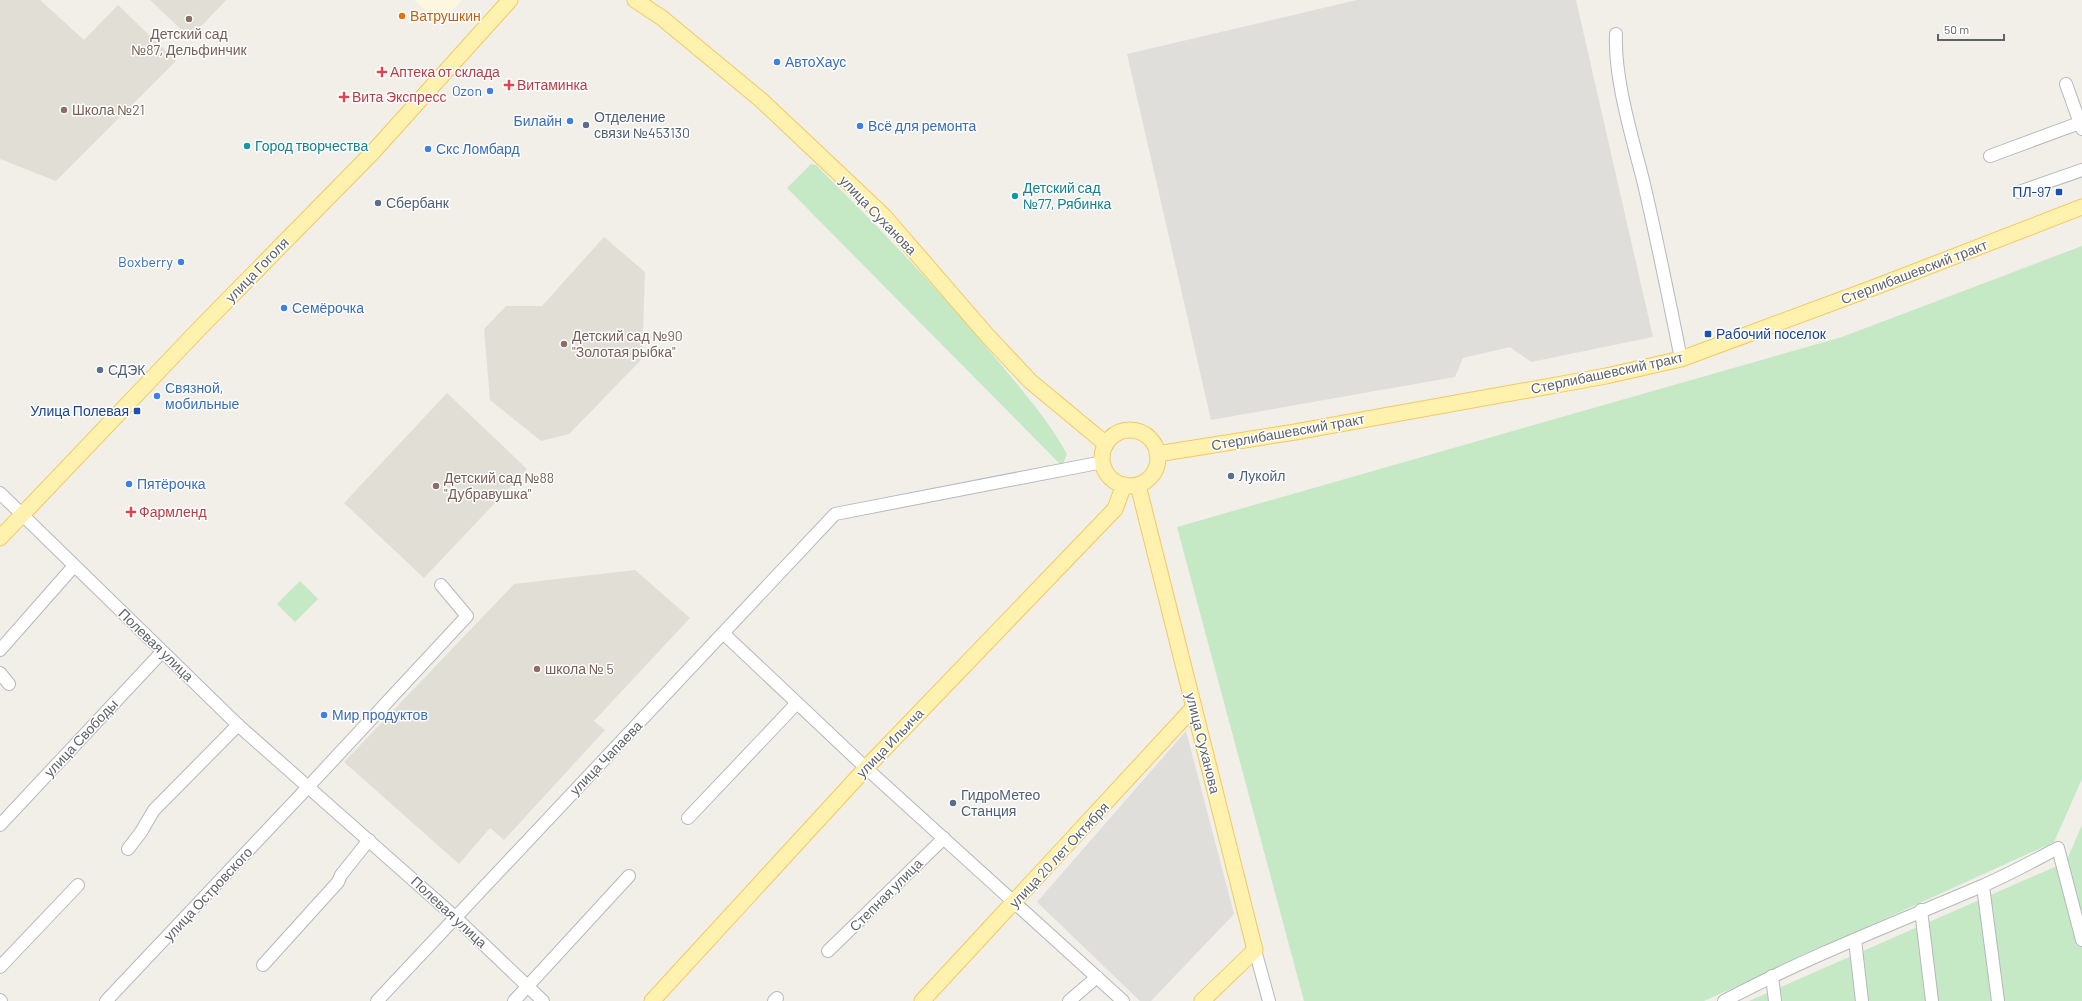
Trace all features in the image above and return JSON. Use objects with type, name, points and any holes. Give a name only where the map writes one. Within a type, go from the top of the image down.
[{"type":"main road","name":"улица Гоголя","points":[[0,538],[206,322],[373,152],[510,0]]},
{"type":"main road","name":"улица Суханова","points":[[635,0],[662,18],[761,100],[813,149],[884,216],[986,334],[1030,381],[1106,444]]},
{"type":"main road","name":"Стерлибашевский тракт","points":[[1157,454],[1268,436],[1606,376],[1681,359],[1872,289],[2082,207]]},
{"type":"main road","points":[[1129,431],[1138,432],[1146,436],[1153,442],[1157,454],[1156,468],[1152,476],[1131,485],[1111,478],[1105,471],[1103,453],[1106,444],[1112,437],[1120,433],[1129,431]]},
{"type":"main road","name":"улица Суханова","points":[[1131,485],[1194,707],[1255,950]]},
{"type":"main road","name":"улица Ильича","points":[[652,1001],[866,768],[1115,509],[1131,485]]},
{"type":"main road","name":"улица 20 лет Октября","points":[[922,1001],[1194,707]]},
{"type":"main road","points":[[1202,1001],[1255,950]]},
{"type":"street","points":[[1616,34],[1615,52],[1628,119],[1656,238],[1681,359]]},
{"type":"street","points":[[1990,156],[2081,125],[2066,84]]},
{"type":"street","points":[[2019,192],[2082,170]]},
{"type":"street","name":"улица Чапаева","points":[[377,1001],[836,514],[1103,462]]},
{"type":"street","name":"Полевая улица","points":[[0,493],[238,725],[309,786],[455,917],[543,1001]]},
{"type":"street","points":[[0,650],[74,566]]},
{"type":"street","points":[[309,786],[467,616],[441,585]]},
{"type":"street","points":[[724,634],[866,768],[1123,1001]]},
{"type":"street","name":"улица Свободы","points":[[0,825],[162,652]]},
{"type":"street","points":[[0,673],[8,684]]},
{"type":"street","points":[[688,818],[798,703]]},
{"type":"street","points":[[128,849],[141,832],[154,810],[238,725]]},
{"type":"street","name":"улица Островского","points":[[106,1001],[309,786]]},
{"type":"street","name":"Степная улица","points":[[828,951],[944,838]]},
{"type":"street","points":[[263,965],[338,882],[340,875],[369,840]]},
{"type":"street","points":[[1724,1001],[1772,976],[1921,910],[1984,886],[2058,848],[2082,940]]},
{"type":"street","points":[[514,1001],[630,876]]},
{"type":"street","points":[[0,967],[78,885]]},
{"type":"street","points":[[1984,886],[1998,1001]]},
{"type":"street","points":[[1921,910],[1932,1001]]},
{"type":"street","points":[[1855,940],[1862,1001]]},
{"type":"street","name":"улица Суханова","points":[[1255,950],[1269,1001]]},
{"type":"street","points":[[1772,976],[1775,1001]]},
{"type":"street","points":[[1069,1001],[1097,977]]},
{"type":"shaded area","name":"Школа №21","points":[[0,0],[40,0],[84,40],[118,5],[176,61],[56,181],[0,159]]},
{"type":"shaded area","name":"Детский сад №87, Дельфинчик","points":[[150,0],[226,0],[190,38]]},
{"type":"shaded area","points":[[414,0],[462,0],[441,24]]},
{"type":"shaded area","points":[[1357,0],[1576,0],[1653,337],[1531,362],[1510,347],[1463,358],[1455,377],[1211,420],[1127,54]]},
{"type":"shaded area","name":"Детский сад №90 \"Золотая рыбка\"","points":[[604,237],[645,272],[642,359],[569,434],[541,441],[490,400],[484,329],[506,306],[542,306]]},
{"type":"shaded area","name":"Детский сад №88 \"Дубравушка\"","points":[[447,393],[527,469],[424,578],[344,503]]},
{"type":"shaded area","name":"школа № 5","points":[[635,570],[690,618],[594,721],[605,730],[504,840],[490,828],[459,864],[344,762],[514,584]]},
{"type":"shaded area","points":[[1186,731],[1234,914],[1151,1001],[1140,1001],[1037,902]]},
{"type":"green space","points":[[811,164],[816,165],[888,238],[958,313],[980,339],[1028,397],[1060,442],[1067,454],[1062,466],[787,188]]},
{"type":"green space","points":[[2082,246],[2082,779],[2054,842],[1704,1001],[1304,1001],[1177,527],[1842,337]]},
{"type":"green space","points":[[300,581],[318,599],[295,622],[277,604]]},
{"type":"green space","points":[[2082,825],[2082,1001],[1749,1001],[2066,862]]},
{"type":"place","name":"Ватрушкин","points":[[402,16]]},
{"type":"place","name":"Детский сад №87, Дельфинчик","points":[[189,19]]},
{"type":"place","name":"АвтоХаус","points":[[777,62]]},
{"type":"place","name":"Аптека от склада","points":[[382,72]]},
{"type":"place","name":"Витаминка","points":[[509,85]]},
{"type":"place","name":"Ozon","points":[[490,91]]},
{"type":"place","name":"Вита Экспресс","points":[[344,97]]},
{"type":"place","name":"Школа №21","points":[[64,110]]},
{"type":"place","name":"Билайн","points":[[570,121]]},
{"type":"place","name":"Отделение связи №453130","points":[[586,125]]},
{"type":"place","name":"Всё для ремонта","points":[[860,126]]},
{"type":"place","name":"Город творчества","points":[[247,146]]},
{"type":"place","name":"Скс Ломбард","points":[[428,149]]},
{"type":"place","name":"ПЛ-97","points":[[2059,192]]},
{"type":"place","name":"Детский сад №77, Рябинка","points":[[1015,196]]},
{"type":"place","name":"Сбербанк","points":[[378,203]]},
{"type":"place","name":"Boxberry","points":[[181,262]]},
{"type":"place","name":"Семёрочка","points":[[284,308]]},
{"type":"place","name":"Рабочий поселок","points":[[1708,334]]},
{"type":"place","name":"Детский сад №90 \"Золотая рыбка\"","points":[[564,344]]},
{"type":"place","name":"СДЭК","points":[[100,370]]},
{"type":"place","name":"Связной, мобильные","points":[[157,396]]},
{"type":"place","name":"Улица Полевая","points":[[137,411]]},
{"type":"place","name":"Лукойл","points":[[1231,476]]},
{"type":"place","name":"Пятёрочка","points":[[129,484]]},
{"type":"place","name":"Детский сад №88 \"Дубравушка\"","points":[[436,486]]},
{"type":"place","name":"Фармленд","points":[[131,512]]},
{"type":"place","name":"школа № 5","points":[[537,669]]},
{"type":"place","name":"Мир продуктов","points":[[324,715]]},
{"type":"place","name":"ГидроМетео Станция","points":[[953,803]]}]
